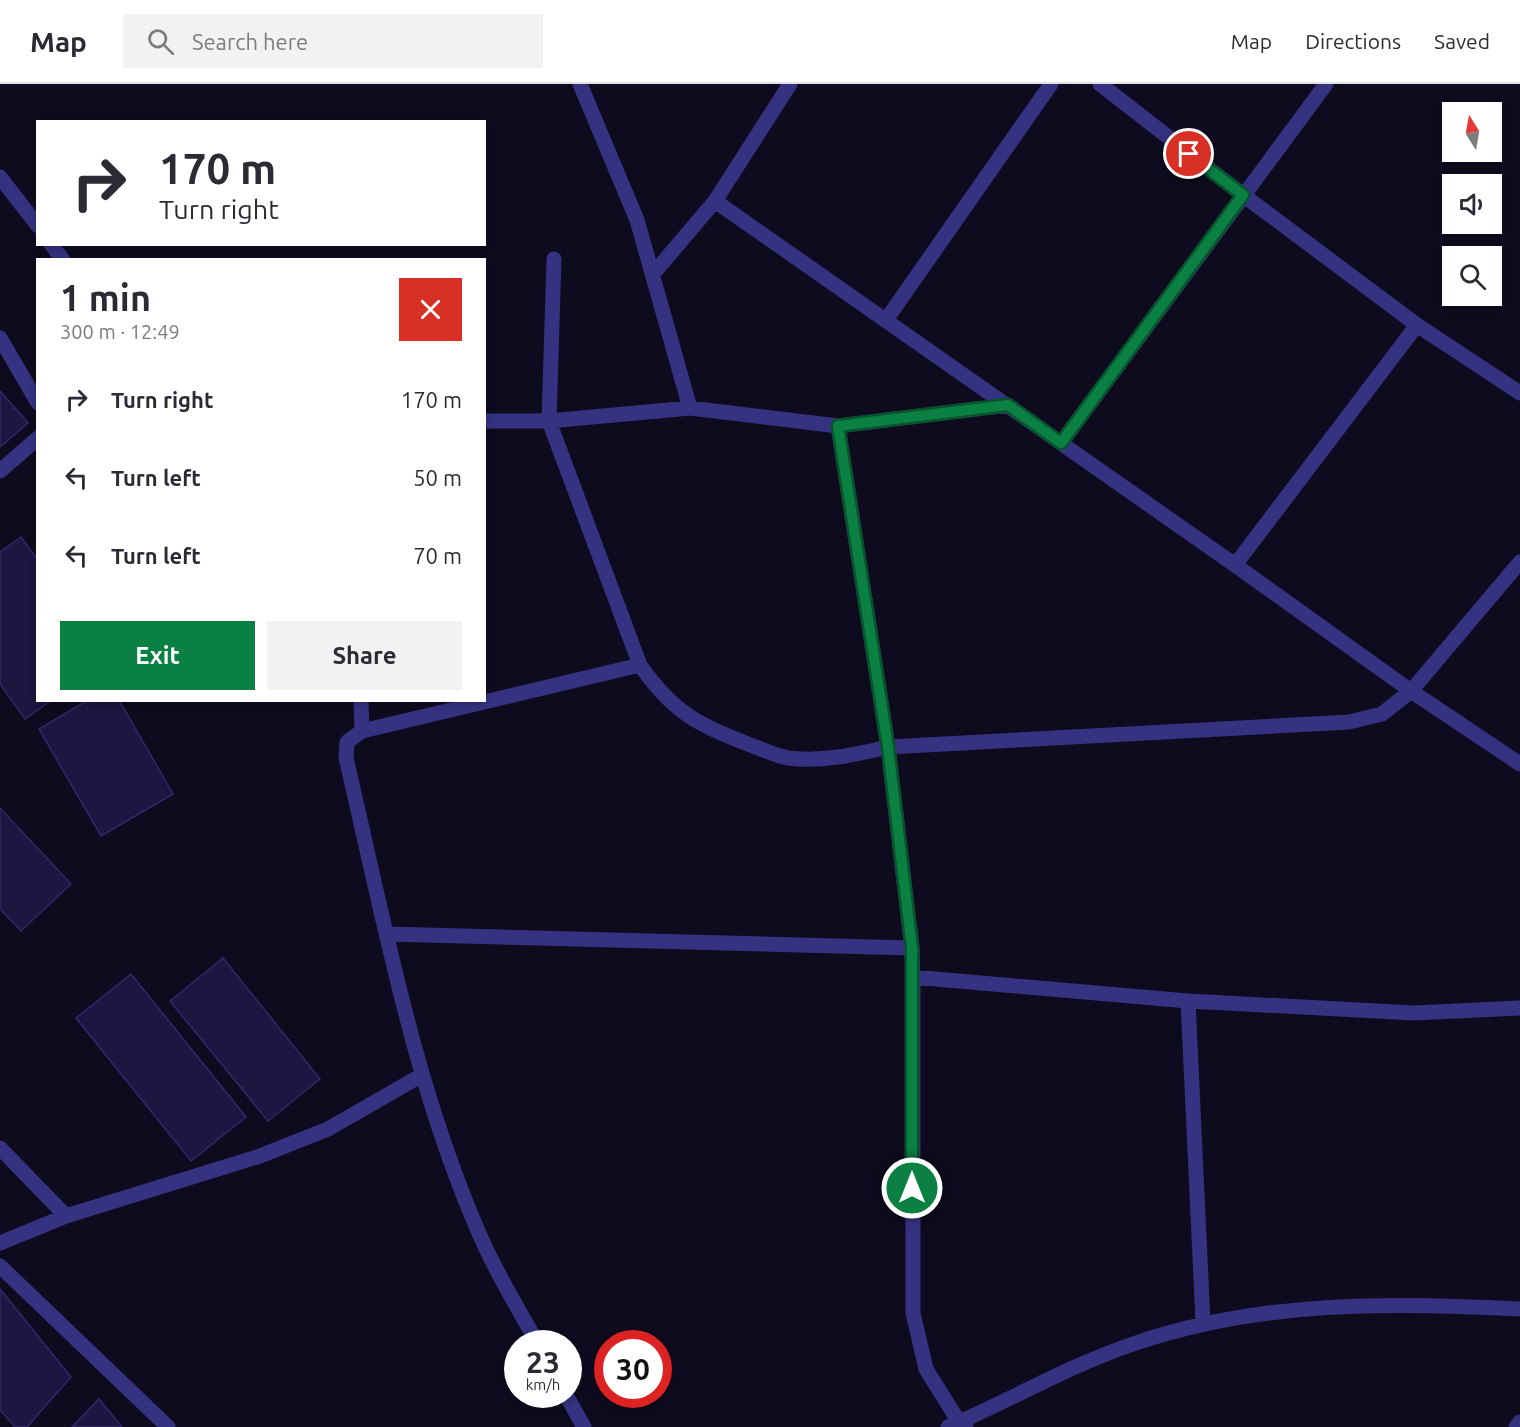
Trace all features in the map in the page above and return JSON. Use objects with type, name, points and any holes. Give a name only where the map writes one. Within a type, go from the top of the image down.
[{"type":"street","points":[[580,84],[637,220],[690,408]]},
{"type":"street","points":[[653,274],[715,201],[790,84]]},
{"type":"street","points":[[886,320],[1051,84]]},
{"type":"street","points":[[1100,84],[1417,326],[1520,393]]},
{"type":"street","points":[[1061,443],[1326,84]]},
{"type":"street","points":[[0,177],[36,223]]},
{"type":"street","points":[[715,201],[1008,405],[1411,691],[1520,764]]},
{"type":"street","points":[[554,259],[549,422],[640,665],[657,689],[684,715],[717,732],[786,758],[841,758],[888,747],[1349,722],[1382,714],[1411,691],[1520,562]]},
{"type":"street","points":[[1235,565],[1417,326]]},
{"type":"street","points":[[0,338],[36,400]]},
{"type":"street","points":[[486,421],[549,422],[690,408],[838,426],[1008,405]]},
{"type":"street","points":[[838,426],[888,747],[912,948],[913,1313],[926,1369],[958,1425],[1054,1376],[1134,1343],[1203,1322],[1344,1306],[1454,1305],[1520,1309]]},
{"type":"street","points":[[0,471],[36,440]]},
{"type":"street","points":[[486,702],[640,665]]},
{"type":"street","points":[[361,702],[362,731]]},
{"type":"street","points":[[484,702],[362,731],[347,742],[346,758],[422,1075],[462,1191],[483,1242],[530,1330]]},
{"type":"street","points":[[387,934],[724,945],[912,948]]},
{"type":"street","points":[[913,977],[1188,1001],[1414,1013],[1520,1008]]},
{"type":"street","points":[[1188,1001],[1203,1322]]},
{"type":"street","points":[[0,1243],[66,1216],[260,1156],[328,1129],[422,1075]]},
{"type":"street","points":[[0,1148],[66,1216]]},
{"type":"street","points":[[0,1266],[168,1427]]},
{"type":"street","points":[[573,1408],[584,1427]]},
{"type":"street","points":[[1516,1427],[1520,1422]]},
{"type":"building","points":[[0,391],[28,423],[0,447]]},
{"type":"building","points":[[21,537],[36,557],[36,702],[49,702],[25,719],[0,684],[0,552]]},
{"type":"building","points":[[85,702],[120,702],[173,794],[101,836],[39,729]]},
{"type":"building","points":[[0,808],[71,884],[21,931],[0,909]]},
{"type":"building","points":[[223,958],[320,1079],[268,1121],[170,1001]]},
{"type":"building","points":[[131,974],[246,1117],[191,1161],[76,1018]]},
{"type":"building","points":[[0,1289],[71,1377],[27,1427],[15,1427],[0,1410]]},
{"type":"building","points":[[99,1399],[122,1427],[72,1427]]},
{"type":"route","points":[[912,1188],[912,948],[888,747],[838,426],[1008,405],[1061,443],[1243,195],[1189,154]]}]
